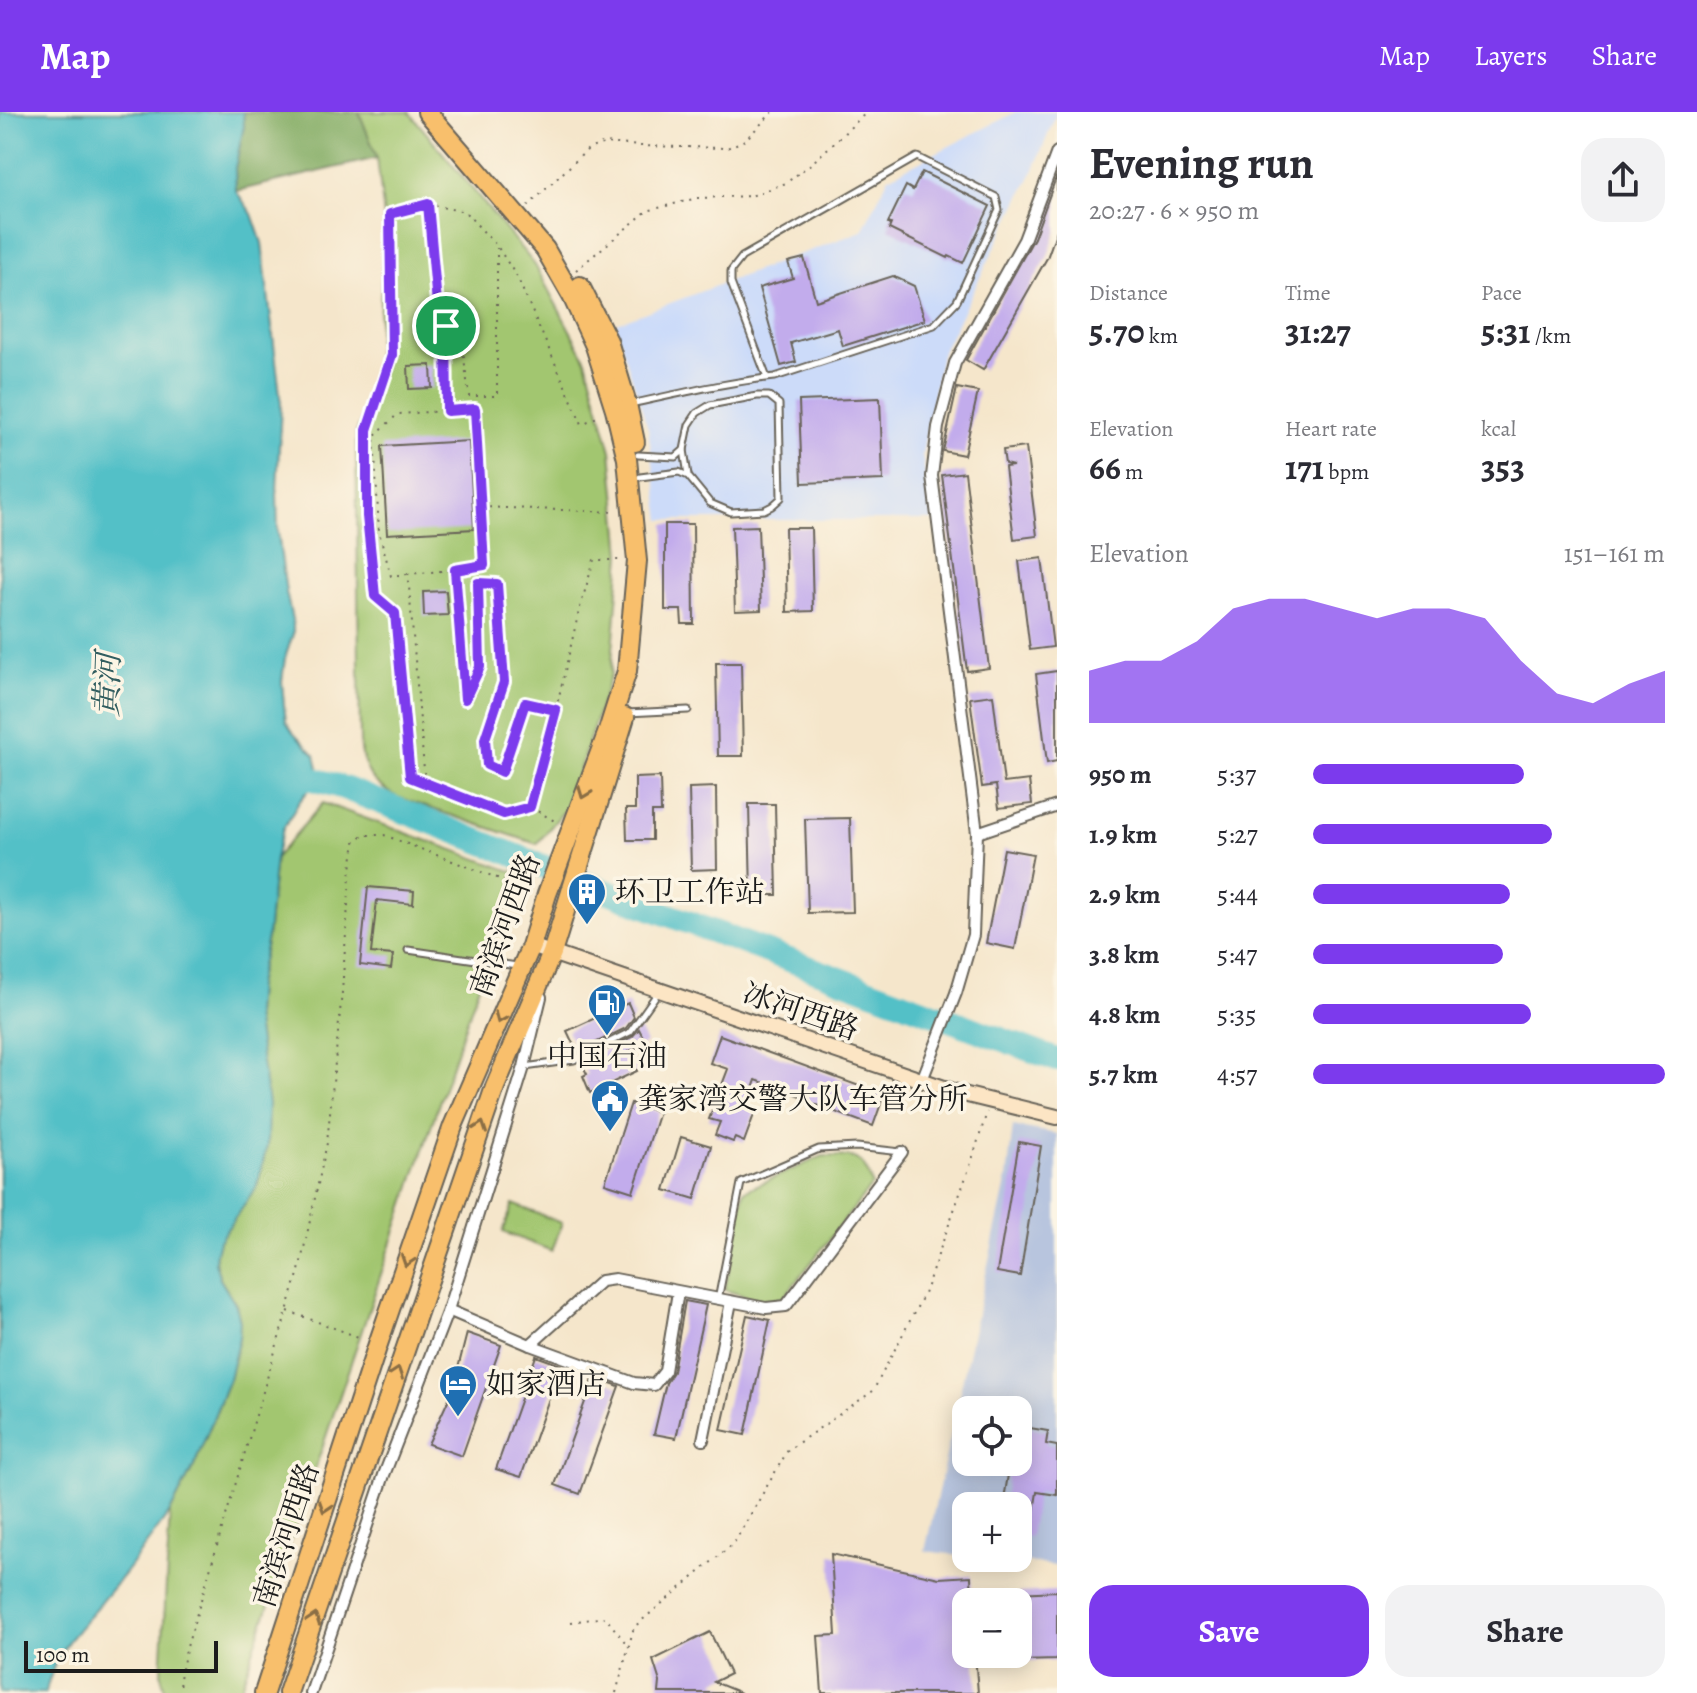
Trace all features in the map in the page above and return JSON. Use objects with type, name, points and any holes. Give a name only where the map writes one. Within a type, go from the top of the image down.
[{"type":"highway","name":"南滨河西路","points":[[288,1693],[495,1087],[552,953],[637,673],[647,560],[638,455],[621,406],[572,296],[545,249],[427,112]]},
{"type":"highway","name":"南滨河西路","points":[[264,1693],[453,1126],[531,946],[627,671],[637,561],[621,406],[608,341],[553,241],[441,112]]},
{"type":"main road","name":"冰河西路","points":[[531,946],[959,1093],[1057,1117]]},
{"type":"street","points":[[922,1080],[956,993],[973,935],[977,833],[932,476],[938,427],[955,363],[1024,240],[1057,152]]},
{"type":"street","points":[[977,833],[1057,806]]},
{"type":"street","name":"南滨河西路","points":[[311,1693],[384,1475],[448,1310],[524,1067],[552,953]]},
{"type":"street","points":[[530,1345],[601,1281],[615,1279],[766,1308],[786,1306],[902,1152]]},
{"type":"street","points":[[448,1310],[530,1345],[634,1383],[654,1385],[665,1371],[678,1292]]},
{"type":"street","points":[[703,1440],[731,1302]]},
{"type":"lane","points":[[621,406],[745,380],[767,378],[775,377],[934,325],[957,301],[999,210],[996,197],[917,157],[742,257],[731,271],[731,283],[767,378]]},
{"type":"lane","points":[[640,477],[679,472],[688,476],[710,503],[731,512],[764,510],[772,506],[781,498],[779,404],[769,396],[757,396],[710,405],[697,413],[689,425],[684,450],[688,476]]},
{"type":"lane","points":[[638,455],[676,457],[684,450]]},
{"type":"lane","points":[[626,713],[688,710]]},
{"type":"lane","points":[[408,950],[522,966]]},
{"type":"lane","points":[[524,1067],[574,1060],[630,1032],[660,990]]},
{"type":"lane","points":[[718,1300],[741,1183],[819,1149],[857,1147],[902,1152]]},
{"type":"path","points":[[525,209],[588,149],[605,143],[727,148],[745,140],[773,112]]},
{"type":"path","points":[[572,273],[647,211],[697,198],[751,196],[786,183],[867,112]]},
{"type":"path","points":[[570,830],[530,807],[504,814],[410,777],[395,613],[375,596],[367,516],[367,430],[392,355],[390,214],[428,204],[465,212],[497,246],[517,277],[582,424],[621,406]]},
{"type":"path","points":[[428,204],[439,326],[446,326]]},
{"type":"path","points":[[447,411],[446,305],[457,304],[469,396],[497,396],[497,246]]},
{"type":"path","points":[[475,409],[484,565],[391,576],[379,532],[374,436],[398,414],[447,411],[475,409]]},
{"type":"path","points":[[480,507],[632,512]]},
{"type":"path","points":[[530,807],[594,560],[637,561]]},
{"type":"path","points":[[455,570],[465,699],[480,667],[478,583],[497,584],[504,682],[485,739],[487,765],[502,772],[525,703],[556,710]]},
{"type":"path","points":[[408,574],[425,783]]},
{"type":"path","points":[[181,1693],[180,1678],[186,1650],[299,1271],[327,1143],[355,842],[363,835],[384,835],[513,884]]},
{"type":"path","points":[[616,1693],[634,1627],[734,1543],[788,1450],[873,1391],[924,1294],[991,1100]]},
{"type":"path","points":[[287,1311],[378,1344]]},
{"type":"path","points":[[571,1622],[605,1617],[630,1648]]},
{"type":"shaded area","points":[[1016,112],[1057,112],[1033,172],[941,355],[922,455],[933,520],[661,520],[648,428],[620,340],[612,325],[862,231],[889,177]]},
{"type":"shaded area","points":[[1013,1126],[1057,1134],[1057,1566],[1032,1563],[1032,1492],[952,1492],[952,1554],[925,1551],[952,1428],[952,1476],[1032,1476],[1032,1396],[959,1396],[1007,1178]]},
{"type":"green space","points":[[243,112],[359,112],[377,158],[236,191],[235,168],[244,126]]},
{"type":"green space","points":[[359,112],[409,112],[535,265],[586,360],[611,451],[621,554],[611,674],[567,807],[537,844],[397,797],[375,781],[363,761],[360,742],[356,434],[375,384],[385,227],[377,158]]},
{"type":"green space","points":[[323,803],[517,873],[239,1693],[166,1693],[161,1675],[170,1512],[194,1466],[214,1417],[229,1379],[239,1338],[236,1305],[220,1279],[215,1262],[259,1047],[255,1015],[257,985],[267,937],[275,858]]},
{"type":"green space","points":[[823,1156],[855,1159],[865,1167],[872,1185],[784,1297],[768,1303],[725,1290],[744,1191]]},
{"type":"green space","points":[[513,1204],[562,1223],[552,1251],[503,1232]]},
{"type":"water","name":"黄河","points":[[0,112],[243,112],[244,126],[235,168],[236,191],[252,214],[262,243],[281,403],[278,533],[293,624],[282,681],[284,705],[286,721],[315,755],[318,768],[317,780],[283,829],[275,858],[267,937],[257,985],[255,1015],[268,1103],[267,1146],[257,1186],[219,1241],[216,1253],[220,1279],[236,1305],[240,1321],[229,1379],[194,1466],[170,1512],[125,1573],[69,1640],[55,1663],[45,1693],[0,1693]]},
{"type":"building","points":[[922,172],[990,206],[963,263],[889,229],[891,224],[888,223],[906,186],[913,190]]},
{"type":"building","points":[[1057,175],[1057,230],[1047,258],[983,370],[966,360],[1034,238]]},
{"type":"building","points":[[804,258],[816,301],[893,276],[914,286],[925,320],[843,346],[838,329],[791,343],[796,362],[781,366],[759,288],[793,278],[788,262]]},
{"type":"building","points":[[431,365],[432,388],[409,389],[408,366]]},
{"type":"building","points":[[957,388],[978,392],[964,455],[943,451]]},
{"type":"building","points":[[880,398],[883,480],[802,483],[799,401]]},
{"type":"building","points":[[469,441],[474,529],[387,534],[382,446]]},
{"type":"building","points":[[1026,447],[1037,536],[1014,539],[1005,467],[1013,466],[1005,464],[1003,450]]},
{"type":"building","points":[[965,472],[989,668],[967,671],[942,475]]},
{"type":"building","points":[[665,524],[693,524],[694,624],[682,624],[681,610],[665,610]]},
{"type":"building","points":[[758,526],[761,610],[735,611],[732,527]]},
{"type":"building","points":[[785,528],[811,528],[813,611],[787,612]]},
{"type":"building","points":[[1042,558],[1053,647],[1030,650],[1019,561]]},
{"type":"building","points":[[446,591],[448,615],[424,616],[423,592]]},
{"type":"building","points":[[716,663],[741,663],[743,756],[718,756]]},
{"type":"building","points":[[1057,671],[1057,761],[1047,763],[1036,674]]},
{"type":"building","points":[[993,695],[1004,783],[1029,780],[1032,804],[999,808],[996,785],[982,787],[970,698]]},
{"type":"building","points":[[660,777],[661,812],[652,812],[652,840],[627,840],[626,809],[635,809],[635,778]]},
{"type":"building","points":[[716,787],[717,869],[691,870],[689,788]]},
{"type":"building","points":[[749,804],[775,804],[777,895],[751,895]]},
{"type":"building","points":[[850,818],[853,912],[808,913],[805,819]]},
{"type":"building","points":[[1004,849],[1033,854],[1015,949],[986,943]]},
{"type":"building","points":[[368,887],[414,891],[413,904],[377,900],[371,953],[393,955],[391,969],[360,965]]},
{"type":"building","points":[[628,1003],[634,1017],[626,1028],[577,1052],[567,1031]]},
{"type":"building","points":[[639,1029],[646,1043],[628,1052],[637,1071],[590,1093],[583,1076],[587,1074],[581,1062],[632,1037]]},
{"type":"building","points":[[720,1035],[884,1095],[873,1126],[756,1080],[747,1106],[756,1109],[744,1142],[735,1138],[733,1142],[715,1135],[720,1122],[709,1119],[728,1069],[710,1063]]},
{"type":"building","points":[[631,1103],[659,1112],[633,1192],[605,1183]]},
{"type":"building","points":[[681,1137],[711,1146],[695,1199],[665,1190]]},
{"type":"building","points":[[1019,1142],[1041,1146],[1020,1276],[997,1272]]},
{"type":"building","points":[[685,1301],[706,1305],[676,1438],[654,1434],[666,1383],[673,1372]]},
{"type":"building","points":[[747,1315],[770,1320],[745,1435],[721,1430]]},
{"type":"building","name":"如家酒店","points":[[467,1333],[501,1345],[462,1456],[428,1444],[452,1392]]},
{"type":"building","points":[[536,1356],[561,1365],[521,1477],[496,1469]]},
{"type":"building","points":[[594,1377],[619,1386],[580,1494],[555,1485]]},
{"type":"building","points":[[1032,1428],[1048,1431],[1046,1444],[1057,1446],[1057,1495],[1037,1492],[1032,1524],[1032,1492],[1005,1492],[1008,1476],[1032,1476]]},
{"type":"building","points":[[831,1554],[939,1578],[971,1576],[971,1588],[952,1588],[952,1668],[976,1668],[978,1693],[822,1693],[818,1636],[836,1635]]},
{"type":"building","points":[[1057,1591],[1057,1660],[1032,1661],[1032,1592]]},
{"type":"building","points":[[710,1632],[730,1674],[714,1682],[741,1693],[659,1693],[660,1682],[653,1660]]},
{"type":"waterway","points":[[287,775],[344,788],[642,905],[1057,1060]]},
{"type":"place","name":"环卫工作站","points":[[587,926]]},
{"type":"place","name":"中国石油","points":[[607,1037]]},
{"type":"place","name":"龚家湾交警大队车管分所","points":[[610,1133]]},
{"type":"place","name":"如家酒店","points":[[458,1418]]},
{"type":"route","points":[[428,204],[439,326],[446,326],[447,411],[475,409],[484,565],[455,570],[465,699],[480,667],[478,583],[497,584],[504,682],[485,739],[487,765],[502,772],[525,703],[556,710],[530,807],[504,814],[410,777],[395,613],[375,596],[367,516],[367,430],[392,355],[390,214],[428,204]]}]
